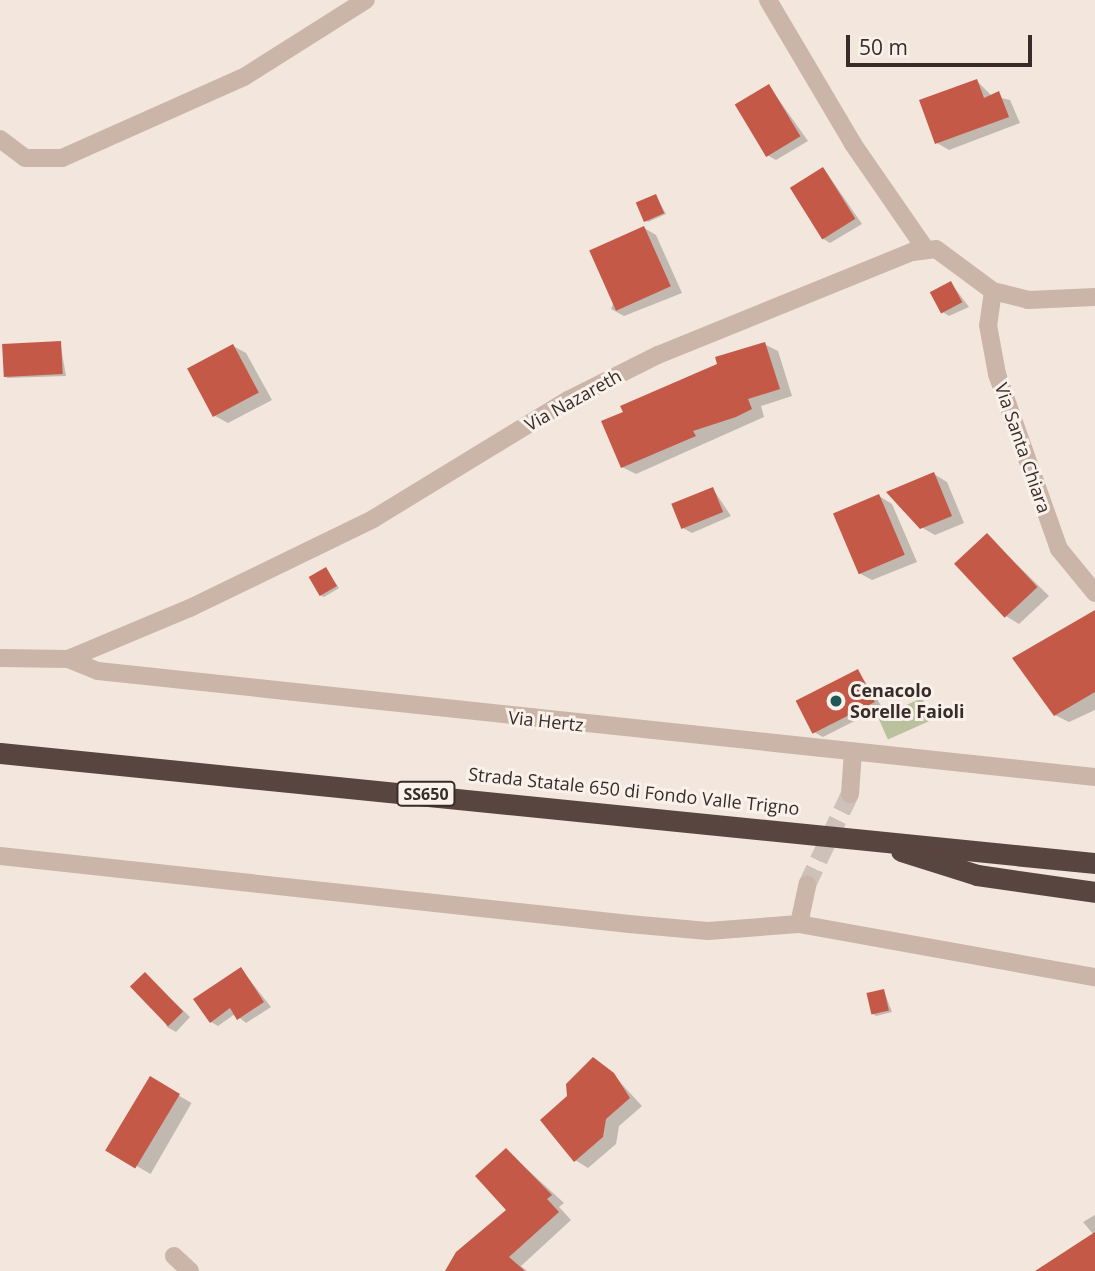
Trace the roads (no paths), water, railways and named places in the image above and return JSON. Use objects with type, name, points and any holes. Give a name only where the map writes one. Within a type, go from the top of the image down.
[{"type":"highway","name":"Strada Statale 650 di Fondo Valle Trigno","points":[[0,753],[852,836],[1095,863]]},
{"type":"highway","points":[[852,836],[977,875],[1095,892]]},
{"type":"street","points":[[0,139],[25,158],[62,158],[244,77],[366,0]]},
{"type":"street","points":[[768,0],[853,144],[926,250],[945,254],[993,290],[1028,300],[1095,297]]},
{"type":"street","name":"Via Nazareth","points":[[68,659],[190,608],[373,519],[568,400],[658,355],[926,250]]},
{"type":"street","name":"Via Santa Chiara","points":[[993,290],[988,326],[997,373],[1059,549],[1095,593]]},
{"type":"street","name":"Via Hertz","points":[[0,658],[68,659],[99,671],[853,755],[1095,777]]},
{"type":"street","points":[[850,794],[853,755]]},
{"type":"street","points":[[0,856],[629,924],[743,931],[799,924],[1095,977]]},
{"type":"street","points":[[799,924],[807,885]]},
{"type":"street","points":[[174,1256],[190,1271]]},
{"type":"tunnel","points":[[807,885],[850,794]]},
{"type":"place","name":"Cenacolo Sorelle Faioli","points":[[836,701]]}]
